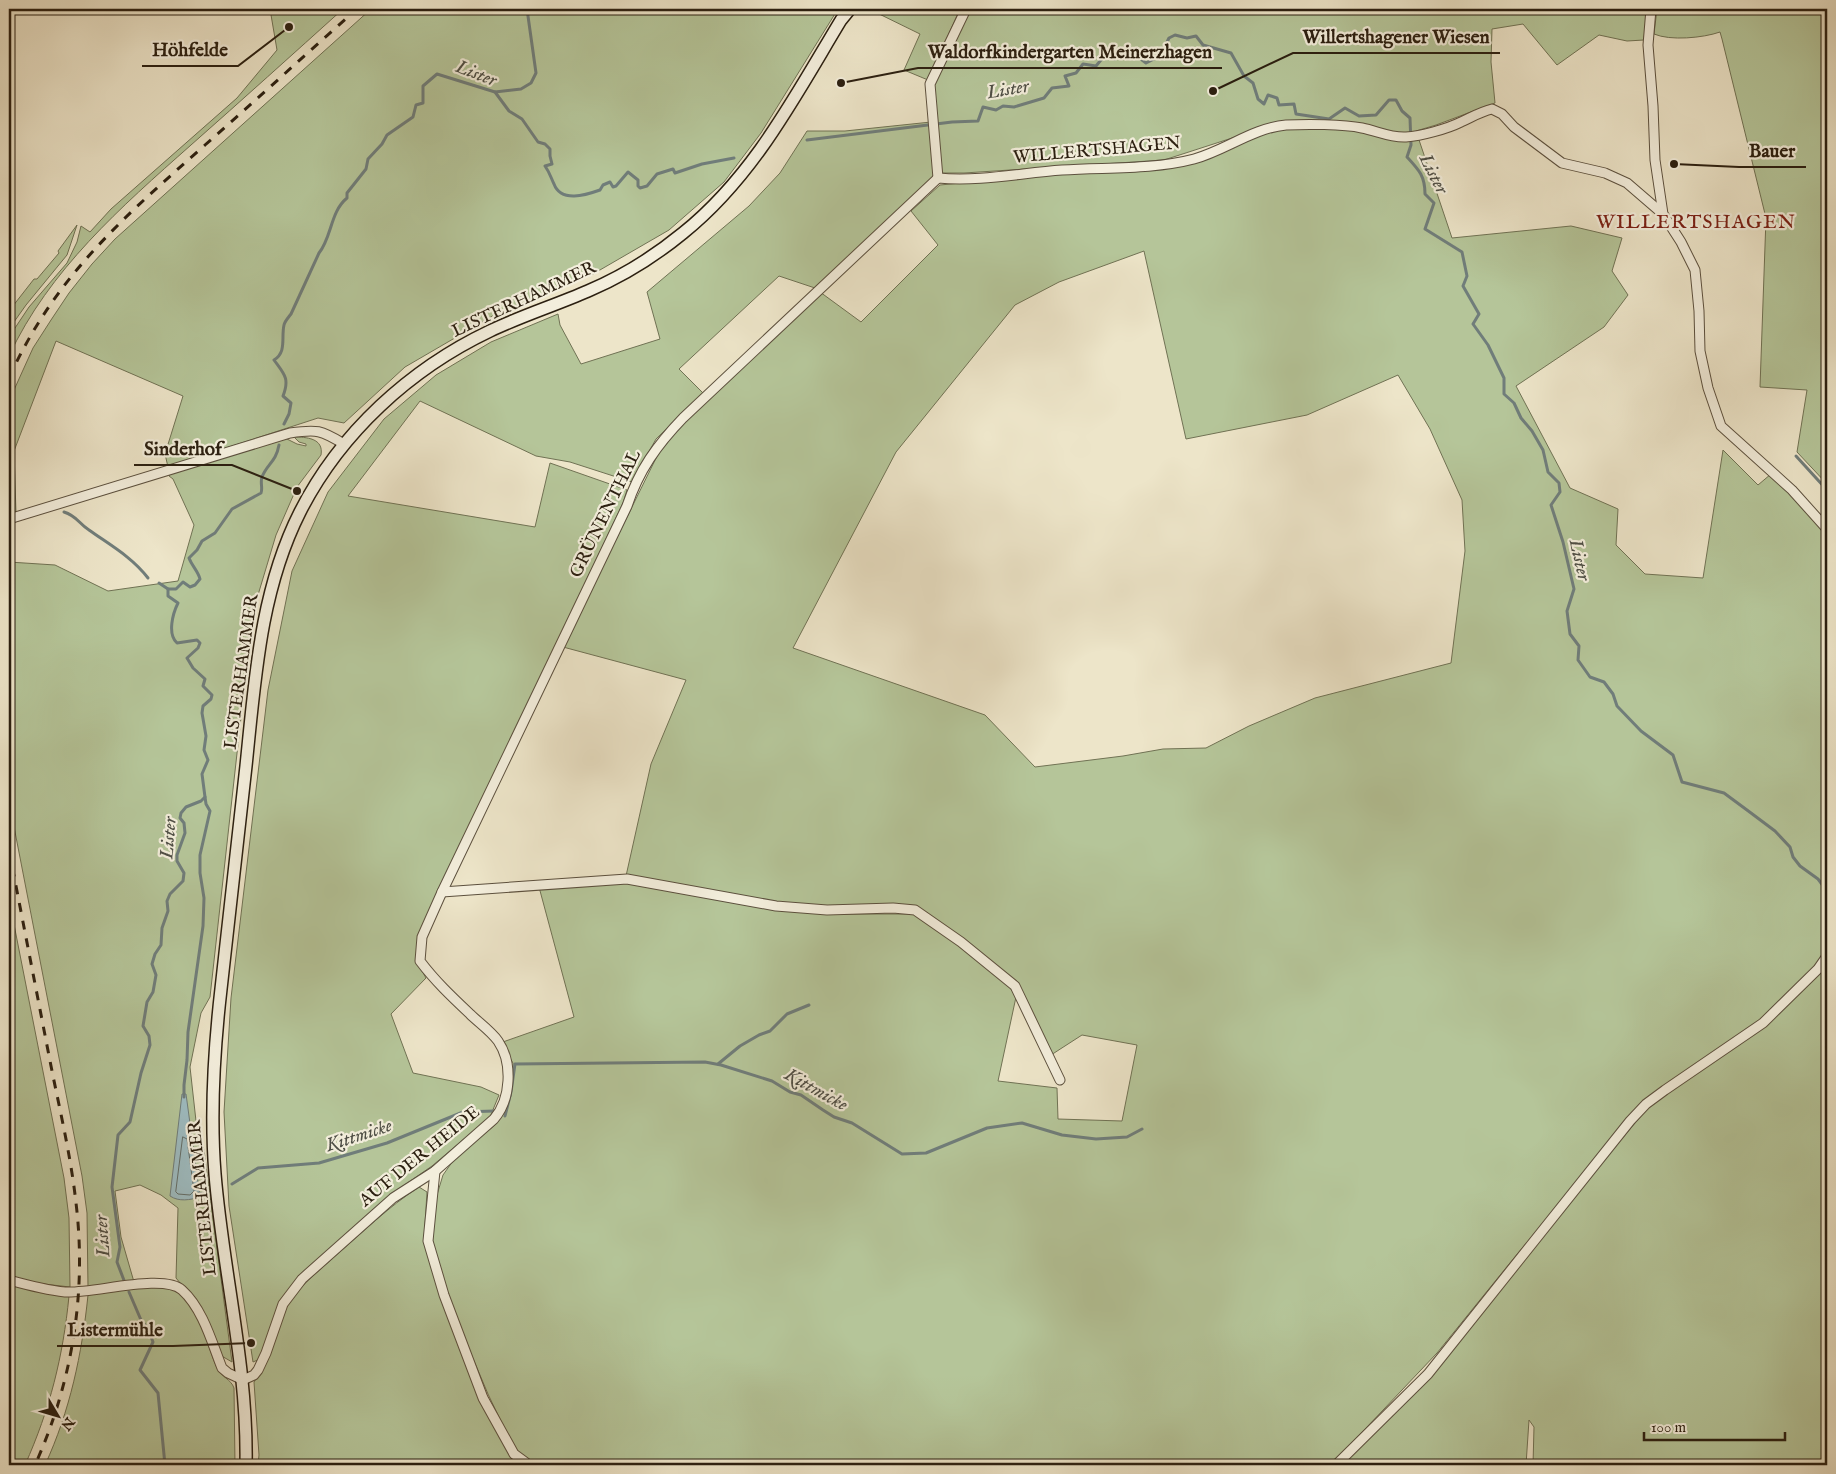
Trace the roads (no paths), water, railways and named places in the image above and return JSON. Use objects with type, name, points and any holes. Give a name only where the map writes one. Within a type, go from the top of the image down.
[{"type":"main road","name":"LISTERHAMMER","points":[[246,1465],[243,1380],[215,1175],[212,1103],[215,1044],[256,670],[275,571],[299,514],[327,468],[344,444],[386,400],[439,359],[490,331],[592,290],[638,265],[682,234],[717,204],[750,165],[786,112],[841,20],[850,9]]},
{"type":"street","points":[[938,178],[930,84],[966,9]]},
{"type":"street","points":[[1651,9],[1648,45],[1655,160],[1663,214],[1681,242],[1694,270],[1699,312],[1700,351],[1708,388],[1721,426],[1792,490],[1827,529]]},
{"type":"street","name":"WILLERTSHAGEN","points":[[938,178],[959,180],[1060,170],[1169,164],[1198,157],[1264,130],[1286,125],[1345,126],[1387,135],[1417,136],[1459,123],[1480,112],[1492,109],[1502,114],[1514,127],[1562,162],[1605,173],[1626,182],[1663,214]]},
{"type":"street","name":"GRÜNENTHAL","points":[[442,892],[627,506],[634,486],[659,444],[683,418],[938,178]]},
{"type":"street","points":[[9,519],[290,432],[314,430],[327,434],[344,444]]},
{"type":"street","points":[[442,892],[627,879],[776,906],[827,910],[893,908],[915,910],[961,942],[1015,986],[1060,1080]]},
{"type":"street","name":"AUF DER HEIDE","points":[[243,1380],[254,1375],[258,1370],[283,1304],[302,1279],[393,1198],[435,1171],[494,1119],[500,1111],[506,1093],[508,1063],[498,1040],[440,986],[420,961],[422,937],[442,892]]},
{"type":"street","points":[[1336,1465],[1428,1374],[1641,1110],[1665,1090],[1764,1023],[1818,968],[1827,956]]},
{"type":"street","points":[[435,1171],[428,1241],[444,1295],[483,1398],[514,1454],[529,1465]]},
{"type":"street","points":[[9,1280],[65,1292],[90,1291],[158,1282],[170,1283],[181,1289],[194,1304],[222,1368],[243,1380]]},
{"type":"water","points":[[182,1094],[186,1094],[200,1197],[185,1200],[170,1196]]},
{"type":"waterway","points":[[495,92],[521,89],[531,83],[536,73],[527,9]]},
{"type":"waterway","name":"Lister","points":[[807,140],[952,122],[978,121],[983,107],[996,110],[1003,106],[1014,107],[1044,98],[1052,88],[1069,86],[1065,76],[1076,73],[1083,64],[1096,66],[1105,55],[1115,59],[1120,52],[1129,50],[1146,63],[1160,56],[1169,38],[1175,35],[1187,38],[1196,36],[1203,45],[1231,53],[1244,76],[1253,83],[1258,99],[1264,104],[1268,95],[1277,98],[1279,105],[1294,104],[1296,114],[1329,119],[1345,108],[1359,116],[1376,115],[1389,100],[1396,100],[1402,111],[1410,118],[1411,145],[1407,157],[1415,166],[1424,182],[1425,194],[1434,203],[1425,229],[1462,252],[1467,276],[1463,286],[1479,314],[1473,324],[1488,345],[1504,378],[1504,394],[1514,403],[1521,418],[1532,431],[1543,450],[1548,472],[1559,483],[1560,492],[1551,505],[1563,542],[1574,589],[1567,611],[1570,634],[1579,646],[1578,660],[1590,677],[1604,682],[1613,694],[1617,706],[1641,731],[1673,755],[1682,782],[1724,793],[1775,831],[1790,847],[1793,857],[1800,866],[1818,879],[1827,891]]},
{"type":"waterway","name":"Lister","points":[[284,424],[289,414],[291,403],[283,396],[286,380],[274,360],[281,353],[284,324],[291,314],[323,247],[337,210],[347,198],[347,193],[366,169],[368,159],[382,144],[387,135],[413,117],[416,105],[423,103],[423,86],[437,74],[495,92],[509,111],[522,119],[538,142],[545,144],[550,149],[552,164],[545,166],[557,190],[568,196],[594,192],[610,182],[613,187],[616,186],[628,172],[638,180],[640,188],[647,186],[657,174],[673,169],[675,173],[702,164],[734,158]]},
{"type":"waterway","name":"Lister","points":[[125,1283],[117,1262],[120,1247],[112,1187],[118,1135],[130,1122],[141,1073],[150,1045],[149,1036],[143,1026],[147,1002],[153,992],[156,975],[152,964],[155,954],[161,945],[162,928],[168,911],[167,901],[170,894],[183,881],[184,873],[177,861],[177,855],[185,833],[184,823],[180,818],[181,813],[186,807],[201,801],[205,797],[202,774],[208,760],[204,750],[206,736],[202,713],[203,706],[211,699],[212,695],[203,686],[205,679],[193,668],[187,658],[198,648],[200,643],[197,640],[177,643],[174,639],[172,623],[178,603],[168,596],[168,589],[176,589],[183,582],[190,587],[195,585],[200,579],[189,558],[202,541],[215,533],[232,509],[261,493],[262,477],[274,459],[279,445]]},
{"type":"waterway","points":[[1796,456],[1827,490]]},
{"type":"waterway","points":[[64,512],[113,546],[148,578]]},
{"type":"waterway","points":[[159,583],[168,589]]},
{"type":"waterway","points":[[184,1097],[188,1032],[203,926],[204,898],[200,873],[200,855],[210,811],[205,797]]},
{"type":"waterway","points":[[718,1064],[740,1046],[770,1031],[787,1014],[809,1005]]},
{"type":"waterway","name":"Kittmicke","points":[[505,1116],[515,1064],[705,1062],[772,1081],[790,1092],[801,1095],[834,1117],[852,1123],[902,1154],[926,1153],[987,1128],[1022,1123],[1062,1135],[1096,1139],[1127,1137],[1142,1129]]},
{"type":"waterway","name":"Kittmicke","points":[[232,1184],[258,1168],[319,1163],[387,1143],[463,1112],[494,1111]]},
{"type":"waterway","name":"Kittmicke","points":[[197,1193],[208,1192]]},
{"type":"waterway","name":"Lister","points":[[129,1292],[153,1342],[140,1370],[158,1393],[165,1465]]},
{"type":"railway","points":[[9,378],[27,342],[48,309],[70,279],[119,224],[357,9]]},
{"type":"railway","points":[[9,850],[68,1151],[74,1186],[79,1237],[78,1304],[74,1337],[59,1402],[35,1465]]},
{"type":"place","name":"Höhfelde","points":[[289,27]]},
{"type":"place","name":"Waldorfkindergarten Meinerzhagen","points":[[841,83]]},
{"type":"place","name":"Willertshagener Wiesen","points":[[1213,91]]},
{"type":"place","name":"Bauer","points":[[1674,164]]},
{"type":"place","name":"Sinderhof","points":[[297,491]]},
{"type":"place","name":"Listermühle","points":[[251,1343]]},
{"type":"district","name":"WILLERTSHAGEN","points":[[1696,222]]}]
